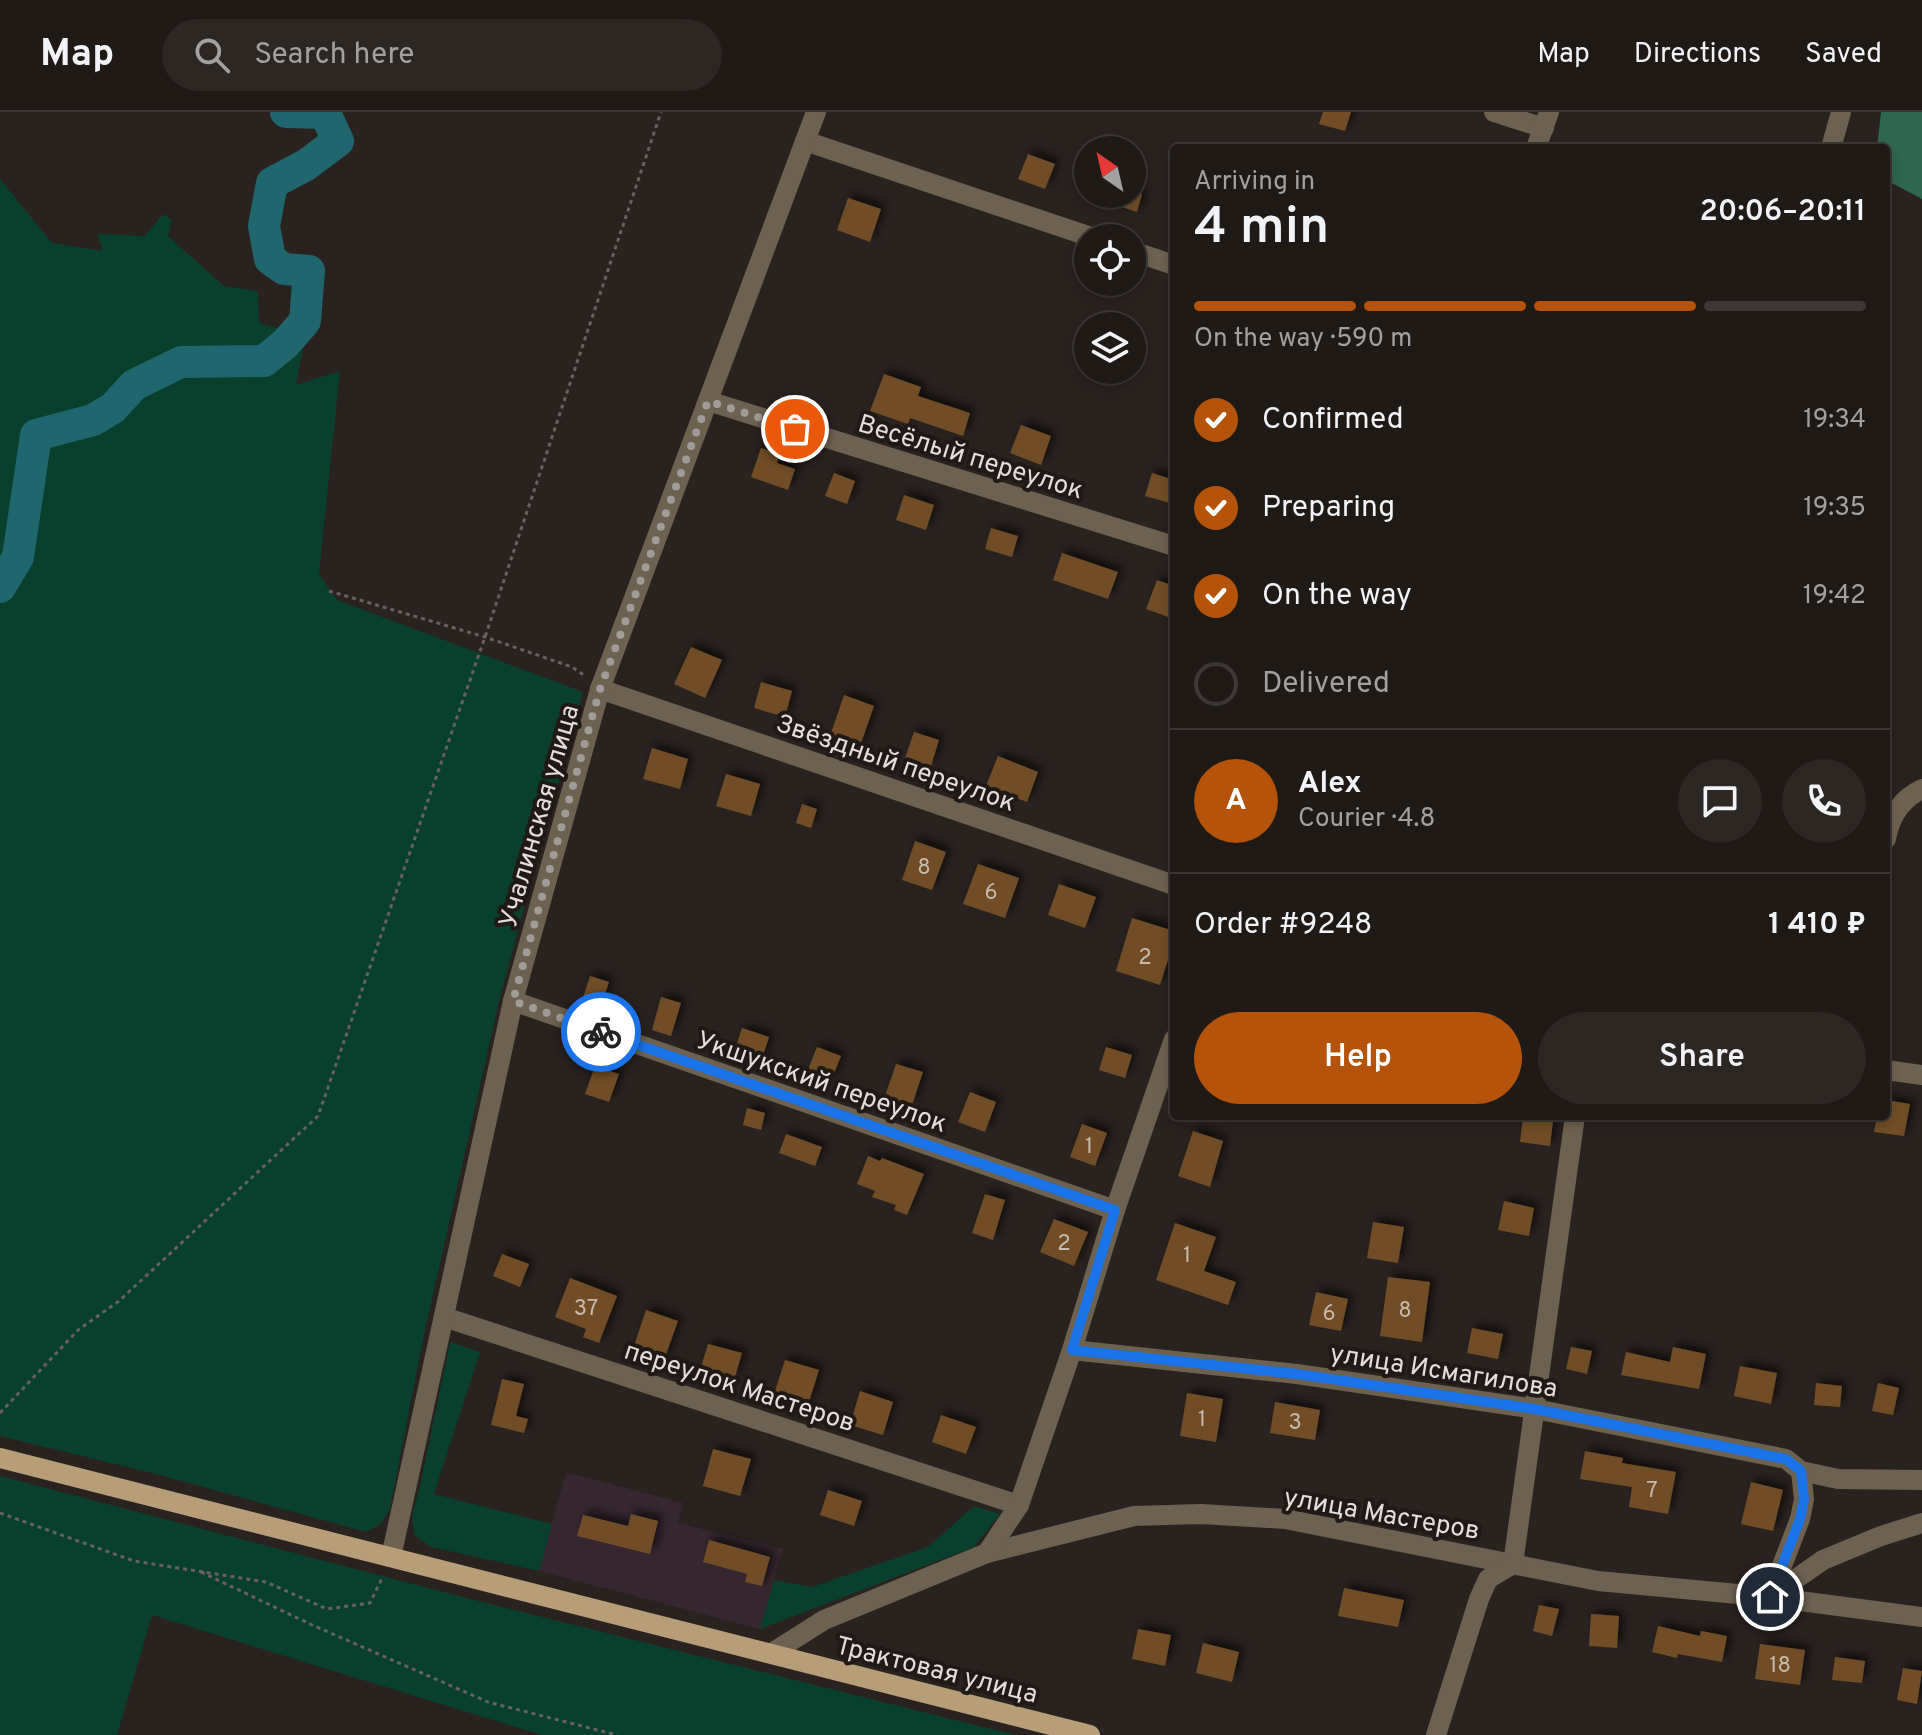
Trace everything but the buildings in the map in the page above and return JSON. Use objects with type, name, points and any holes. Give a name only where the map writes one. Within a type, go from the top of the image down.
[{"type":"main road","name":"Трактовая улица","points":[[0,1458],[1090,1735]]},
{"type":"street","name":"Учалинская улица","points":[[391,1557],[513,1001],[600,689],[816,112]]},
{"type":"street","points":[[1494,112],[1547,120],[1538,144]]},
{"type":"street","points":[[1832,144],[1841,112]]},
{"type":"street","points":[[805,141],[1074,231]]},
{"type":"street","points":[[1146,256],[1170,264]]},
{"type":"street","name":"Весёлый переулок","points":[[708,401],[1170,545]]},
{"type":"street","name":"Звёздный переулок","points":[[600,689],[1170,884]]},
{"type":"street","points":[[1890,819],[1911,794],[1922,789]]},
{"type":"street","name":"Укшукский переулок","points":[[513,1001],[1115,1210]]},
{"type":"street","points":[[987,1553],[1019,1505],[1170,1051]]},
{"type":"street","points":[[1890,1071],[1922,1075]]},
{"type":"street","points":[[1436,1735],[1488,1579],[1513,1564],[1574,1120]]},
{"type":"street","name":"переулок Мастеров","points":[[444,1317],[1019,1505]]},
{"type":"street","name":"улица Исмагилова","points":[[1072,1350],[1297,1374],[1535,1409],[1786,1459],[1801,1471],[1838,1479],[1922,1480]]},
{"type":"street","points":[[1770,1597],[1800,1519],[1804,1499],[1801,1471]]},
{"type":"street","name":"улица Мастеров","points":[[772,1653],[824,1620],[987,1553],[1134,1516],[1201,1514],[1285,1519],[1598,1581],[1770,1597]]},
{"type":"street","points":[[1770,1597],[1823,1560],[1922,1523]]},
{"type":"street","points":[[1770,1597],[1922,1617]]},
{"type":"path","points":[[0,1413],[78,1330],[119,1301],[318,1116],[485,637],[661,112]]},
{"type":"path","points":[[329,591],[485,637],[572,667],[600,689]]},
{"type":"path","points":[[0,1513],[134,1561],[266,1582],[327,1609],[370,1603],[391,1557]]},
{"type":"path","points":[[201,1572],[488,1702],[617,1735]]},
{"type":"shaded area","points":[[566,1472],[683,1503],[678,1523],[783,1549],[760,1629],[539,1571]]},
{"type":"green space","points":[[1881,112],[1922,112],[1922,199],[1890,182],[1890,144],[1877,144]]},
{"type":"green space","points":[[0,179],[52,243],[103,251],[97,234],[145,236],[163,214],[172,220],[168,236],[224,286],[258,291],[259,323],[305,336],[296,385],[340,371],[319,574],[337,600],[583,692],[500,997],[423,1339],[390,1509],[381,1524],[366,1532],[156,1474],[0,1436]]},
{"type":"green space","points":[[450,1342],[480,1352],[434,1494],[552,1524],[539,1571],[431,1547],[414,1535],[412,1515]]},
{"type":"green space","points":[[0,1476],[482,1602],[1015,1735],[542,1735],[152,1615],[117,1735],[0,1735]]},
{"type":"green space","points":[[974,1506],[1000,1514],[974,1547],[760,1629],[774,1580],[812,1587],[928,1547]]},
{"type":"waterway","points":[[0,587],[18,557],[36,435],[93,420],[113,408],[134,385],[181,362],[264,361],[285,344],[305,321],[309,271],[284,269],[270,259],[264,226],[272,183],[306,165],[338,141],[325,113],[286,112]]},
{"type":"way so far","points":[[601,1032],[513,1001],[600,689],[708,401],[795,429]]},
{"type":"route","points":[[601,1032],[1115,1210],[1072,1350],[1297,1374],[1535,1409],[1786,1459],[1801,1471],[1804,1499],[1800,1519],[1770,1597]]}]
